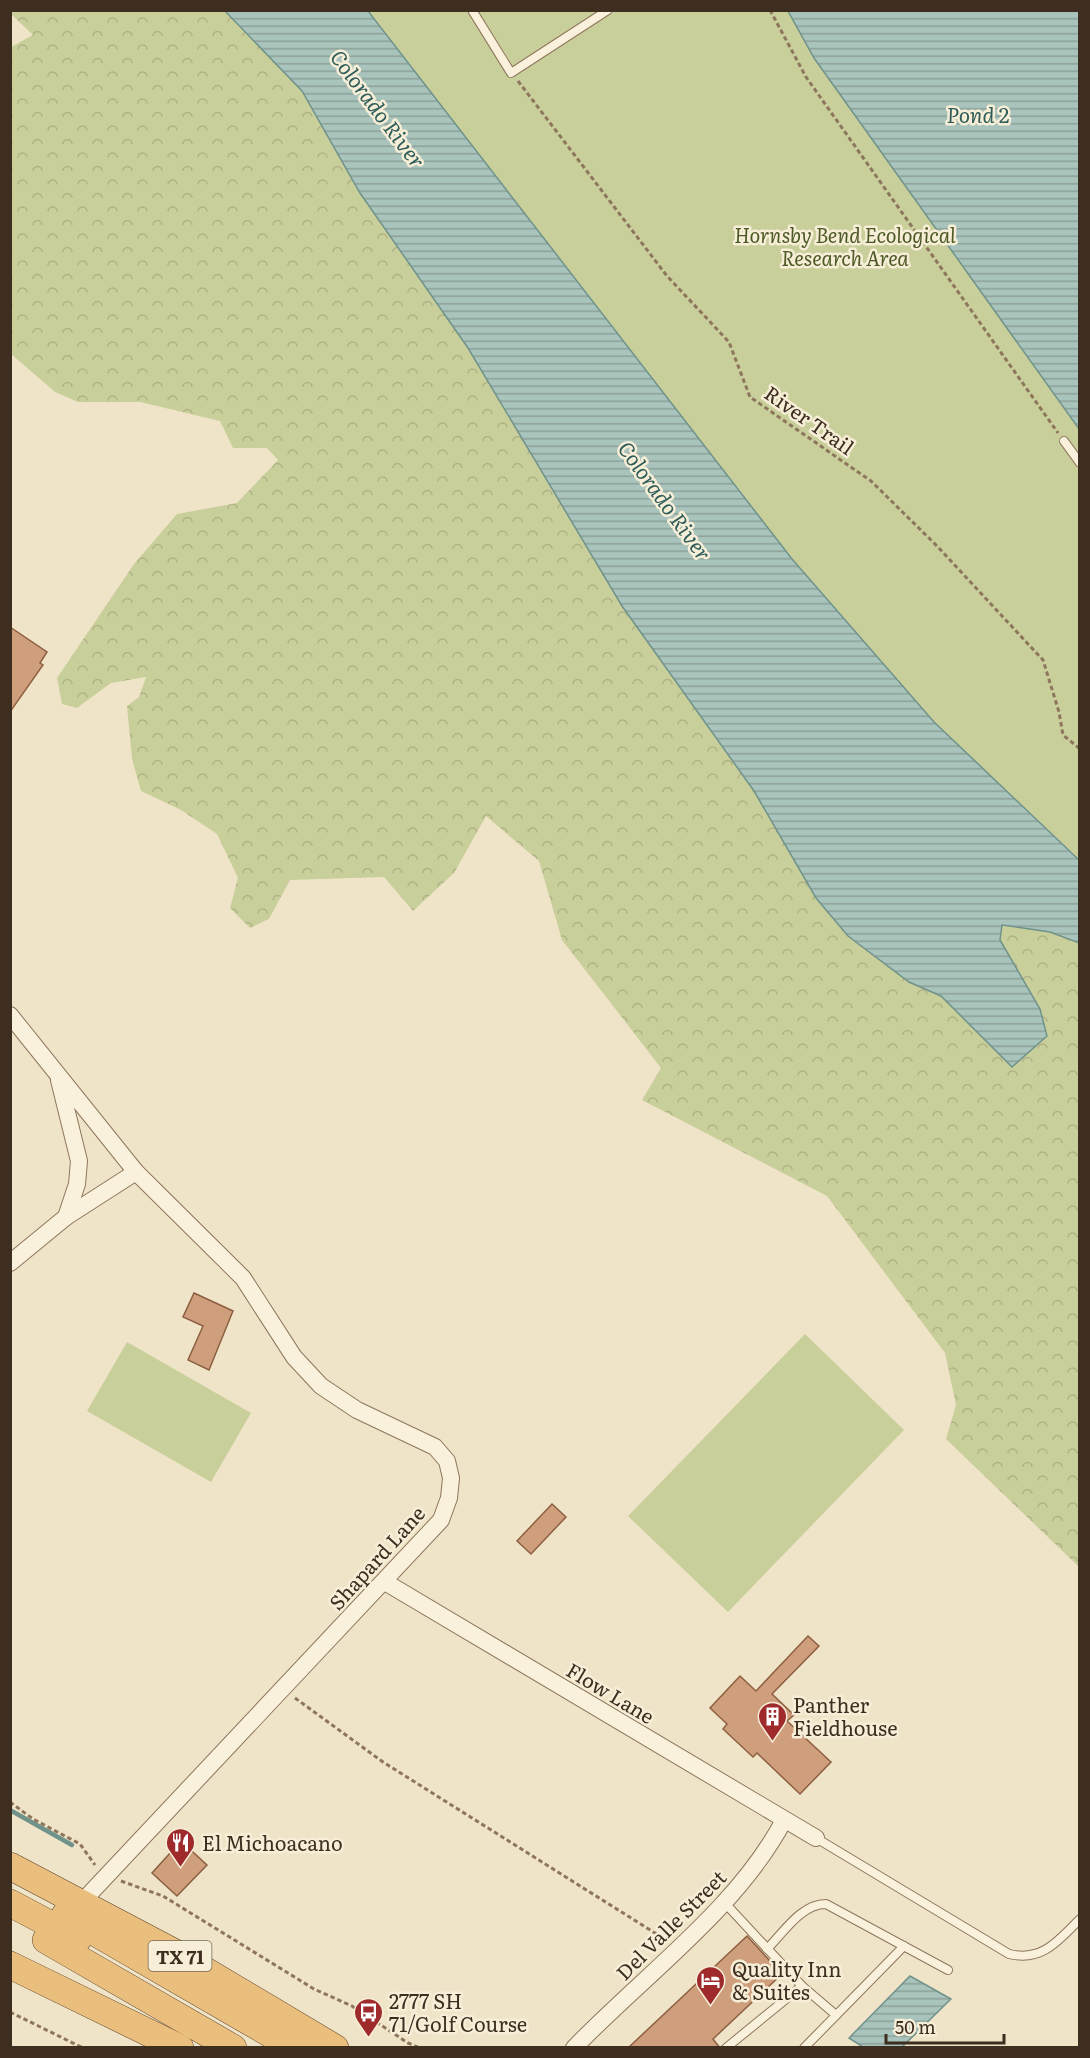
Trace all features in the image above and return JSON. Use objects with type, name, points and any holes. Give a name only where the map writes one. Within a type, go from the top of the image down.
[{"type":"highway","name":"TX 71","points":[[13,1870],[177,1954],[335,2048]]},
{"type":"highway","points":[[13,1870],[295,2048]]},
{"type":"highway","points":[[10,1903],[63,1930],[262,2048]]},
{"type":"highway","name":"TX 71","points":[[10,1920],[233,2048]]},
{"type":"highway","points":[[10,1965],[180,2048]]},
{"type":"street","name":"Shapard Lane","points":[[10,1016],[87,1108],[136,1172],[243,1278],[294,1357],[321,1386],[357,1410],[426,1442],[447,1461],[451,1478],[441,1520],[81,1904]]},
{"type":"street","points":[[58,1076],[79,1161],[77,1184],[66,1217]]},
{"type":"street","points":[[10,1263],[66,1217],[136,1172]]},
{"type":"street","name":"Flow Lane","points":[[385,1582],[816,1838]]},
{"type":"street","name":"Del Valle Street","points":[[574,2048],[724,1902],[758,1865],[784,1820]]},
{"type":"lane","points":[[472,10],[511,73],[608,10]]},
{"type":"lane","points":[[1064,441],[1080,463]]},
{"type":"lane","points":[[816,1838],[1009,1954],[1023,1958],[1040,1953],[1052,1946],[1080,1919]]},
{"type":"lane","points":[[724,1902],[802,1986],[836,2015]]},
{"type":"lane","points":[[767,1949],[804,1910],[815,1904],[826,1904],[948,1970]]},
{"type":"lane","points":[[804,2048],[904,1946]]},
{"type":"lane","points":[[726,2048],[802,1986]]},
{"type":"path","points":[[770,10],[806,76],[1064,441]]},
{"type":"path","name":"River Trail","points":[[511,73],[668,276],[729,342],[750,397],[871,481],[938,546],[1043,660],[1059,712],[1063,735],[1080,749]]},
{"type":"path","points":[[282,1688],[383,1762],[654,1930],[676,1948]]},
{"type":"path","points":[[10,1802],[33,1819],[80,1844],[90,1862],[108,1874],[131,1887],[163,1896],[314,1989],[352,2006],[408,2043],[420,2048]]},
{"type":"path","points":[[10,2012],[83,2048]]},
{"type":"green space","points":[[11,10],[225,11],[302,91],[360,193],[468,348],[622,606],[754,791],[816,898],[909,982],[941,996],[1012,1067],[1040,1009],[1000,940],[1002,924],[1050,932],[1079,943],[1079,1567],[946,1439],[956,1405],[945,1353],[827,1196],[642,1100],[661,1068],[562,940],[539,861],[486,816],[454,873],[413,911],[384,877],[290,880],[269,919],[250,928],[230,908],[238,878],[217,834],[181,810],[141,791],[132,759],[127,706],[139,697],[146,677],[111,683],[77,708],[62,704],[57,678],[134,564],[177,514],[237,503],[278,460],[267,448],[233,448],[220,421],[140,402],[78,402],[55,392],[11,354],[11,47],[33,35],[11,14]]},
{"type":"green space","name":"Hornsby Bend Ecological Research Area","points":[[368,11],[1079,11],[1079,860],[934,722],[792,559]]},
{"type":"green space","points":[[805,1334],[904,1430],[728,1612],[628,1516]]},
{"type":"green space","points":[[127,1342],[251,1413],[211,1482],[87,1411]]},
{"type":"water","name":"Colorado River","points":[[225,11],[368,11],[792,559],[934,722],[1079,860],[1079,943],[1050,932],[1002,925],[1000,940],[1040,1009],[1047,1036],[1012,1067],[941,996],[909,982],[848,936],[816,898],[754,791],[622,606],[468,348],[360,193],[302,91]]},
{"type":"water","name":"Pond 2","points":[[788,11],[1079,11],[1079,429],[814,58]]},
{"type":"water","points":[[910,1976],[951,1999],[902,2047],[863,2047],[849,2038]]},
{"type":"building","points":[[10,627],[47,652],[40,663],[43,665],[10,712]]},
{"type":"building","points":[[194,1293],[233,1311],[209,1370],[188,1360],[203,1326],[183,1317]]},
{"type":"building","points":[[552,1504],[566,1517],[531,1554],[517,1541]]},
{"type":"building","name":"Panther Fieldhouse","points":[[808,1636],[819,1646],[772,1694],[794,1715],[787,1721],[831,1762],[800,1794],[757,1753],[753,1757],[723,1729],[727,1724],[710,1708],[740,1676],[756,1691]]},
{"type":"building","name":"El Michoacano","points":[[181,1841],[207,1865],[177,1896],[152,1873]]},
{"type":"building","name":"Quality Inn & Suites","points":[[747,1936],[782,1974],[713,2039],[720,2048],[628,2048]]},
{"type":"waterway","points":[[10,1810],[72,1845]]},
{"type":"place","name":"Panther Fieldhouse","points":[[772,1742]]},
{"type":"place","name":"El Michoacano","points":[[181,1868]]},
{"type":"place","name":"Quality Inn & Suites","points":[[711,2006]]},
{"type":"place","name":"2777 SH 71/Golf Course","points":[[368,2038]]}]
